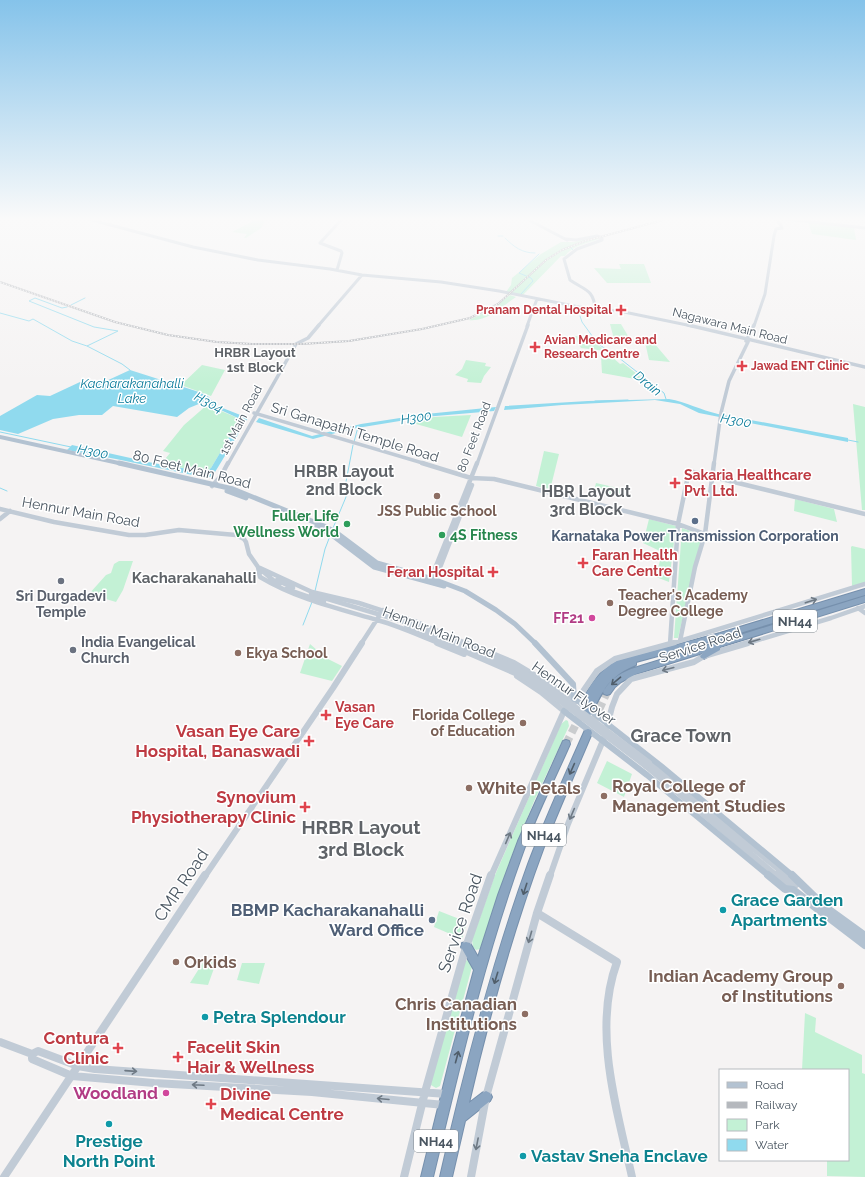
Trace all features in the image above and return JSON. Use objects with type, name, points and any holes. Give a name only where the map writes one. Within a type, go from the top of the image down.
[{"type":"highway","name":"NH44","points":[[684,643],[700,641],[865,592]]},
{"type":"highway","name":"NH44","points":[[607,692],[610,686],[624,675],[865,599]]},
{"type":"highway","points":[[700,641],[705,634]]},
{"type":"highway","points":[[704,656],[725,642]]},
{"type":"highway","points":[[588,706],[600,686],[617,670],[630,664],[686,647],[684,643]]},
{"type":"highway","name":"NH44","points":[[446,1177],[492,991],[533,864],[555,808],[588,733]]},
{"type":"highway","name":"NH44","points":[[427,1177],[480,970],[499,906],[517,855],[566,744]]},
{"type":"highway","points":[[466,947],[480,970]]},
{"type":"highway","points":[[460,1117],[486,1098]]},
{"type":"main road","name":"80 Feet Main Road","points":[[0,439],[237,490],[324,526],[337,533],[377,563],[433,581],[460,592],[472,598],[514,626],[543,653],[570,686],[574,699]]},
{"type":"main road","name":"80 Feet Main Road","points":[[213,485],[320,528],[374,567],[433,581]]},
{"type":"main road","name":"Hennur Main Road","points":[[574,699],[588,706],[607,724],[661,766],[808,890],[825,907],[865,936]]},
{"type":"main road","name":"Hennur Main Road","points":[[564,711],[604,740],[658,783],[782,887],[793,890],[865,945]]},
{"type":"street","points":[[357,274],[441,282],[497,291],[537,300]]},
{"type":"street","points":[[568,274],[574,283],[590,291],[595,304],[595,309]]},
{"type":"street","points":[[684,643],[695,567],[705,534],[721,413],[729,381],[745,340],[757,313],[759,312],[766,287],[768,274]]},
{"type":"street","name":"1st Main Road","points":[[213,485],[221,476],[256,414],[268,396],[266,395],[296,344],[308,338],[362,275]]},
{"type":"street","points":[[497,291],[537,300]]},
{"type":"street","name":"Nagawara Main Road","points":[[537,300],[632,313],[865,368]]},
{"type":"street","name":"80 Feet Road","points":[[433,581],[499,408],[537,300]]},
{"type":"street","name":"Sri Ganapathi Temple Road","points":[[256,414],[472,479],[494,479],[678,524],[705,534]]},
{"type":"street","points":[[670,644],[672,586],[678,524],[690,471],[865,514]]},
{"type":"street","name":"Hennur Main Road","points":[[0,509],[54,522],[129,535],[145,535],[179,530],[236,535],[244,539],[249,554],[258,567],[260,577],[290,594],[383,610],[417,622],[514,664],[574,699]]},
{"type":"street","points":[[0,519],[10,511]]},
{"type":"street","name":"Hennur Main Road","points":[[258,567],[269,571],[295,585],[312,597],[415,633],[509,672],[541,692],[564,711]]},
{"type":"street","name":"Hennur Flyover","points":[[258,567],[274,582],[286,589],[409,627],[501,666],[529,680],[554,696],[657,775],[781,876],[801,888],[808,890]]},
{"type":"street","name":"Service Road","points":[[404,1177],[422,1102],[466,947],[492,873],[564,711],[590,680],[605,665],[615,659],[670,644],[684,643],[705,634],[865,584]]},
{"type":"street","name":"Service Road","points":[[471,1177],[486,1098],[537,912],[568,824],[604,740],[607,724],[618,692],[624,684],[631,680],[694,662],[704,656],[865,606]]},
{"type":"street","points":[[858,608],[865,612]]},
{"type":"street","name":"CMR Road","points":[[4,1177],[378,620],[383,610]]},
{"type":"street","name":"Hennur Flyover","points":[[781,876],[793,890]]},
{"type":"street","points":[[537,912],[617,962],[610,982],[607,1027],[609,1076],[632,1177]]},
{"type":"street","points":[[0,1042],[32,1054],[38,1051],[78,1066],[425,1092],[446,1100]]},
{"type":"street","points":[[32,1054],[32,1059],[72,1076],[154,1083],[312,1092],[422,1102],[446,1100]]},
{"type":"green space","points":[[517,274],[544,274],[522,296],[506,292],[511,285],[512,278]]},
{"type":"green space","points":[[599,274],[648,274],[651,283],[607,283]]},
{"type":"green space","points":[[510,295],[516,297],[494,313],[482,319],[469,320],[488,311]]},
{"type":"green space","points":[[610,324],[621,324],[631,341],[614,339]]},
{"type":"green space","points":[[574,336],[591,336],[597,344],[606,351],[581,348]]},
{"type":"green space","points":[[645,342],[654,343],[670,362],[649,360]]},
{"type":"green space","points":[[611,356],[620,364],[623,363],[646,381],[602,373],[601,357]]},
{"type":"green space","points":[[466,360],[486,363],[485,366],[491,367],[481,383],[467,382],[468,379],[455,375],[462,369]]},
{"type":"green space","points":[[202,365],[225,370],[211,396],[181,385]]},
{"type":"green space","points":[[853,404],[865,407],[865,510],[862,510]]},
{"type":"green space","points":[[207,405],[240,419],[211,468],[205,472],[161,464],[170,453],[163,451],[184,425]]},
{"type":"green space","points":[[471,415],[462,437],[409,422],[434,417]]},
{"type":"green space","points":[[544,451],[559,454],[550,490],[536,486]]},
{"type":"green space","points":[[596,483],[622,489],[621,497],[594,491]]},
{"type":"green space","points":[[795,499],[834,509],[837,522],[794,511]]},
{"type":"green space","points":[[649,519],[676,526],[669,582],[656,577],[662,552],[643,543]]},
{"type":"green space","points":[[682,528],[702,535],[678,638],[674,638]]},
{"type":"green space","points":[[851,547],[865,549],[865,583],[852,586]]},
{"type":"green space","points":[[119,561],[133,561],[123,590],[116,602],[89,594],[106,575],[111,573],[114,564]]},
{"type":"green space","points":[[310,644],[326,658],[342,666],[332,681],[300,673]]},
{"type":"green space","points":[[566,720],[568,721],[569,726],[535,799],[512,855],[480,949],[476,950],[473,947],[472,940],[495,875],[561,724]]},
{"type":"green space","points":[[607,761],[632,774],[624,797],[597,783]]},
{"type":"green space","points":[[439,911],[467,922],[462,939],[434,927]]},
{"type":"green space","points":[[205,959],[217,960],[208,985],[190,983]]},
{"type":"green space","points":[[467,960],[473,963],[440,1086],[436,1088],[429,1084],[464,963]]},
{"type":"green space","points":[[242,963],[265,963],[259,984],[237,980]]},
{"type":"green space","points":[[805,1013],[816,1018],[815,1032],[862,1055],[862,1073],[865,1074],[865,1177],[827,1176],[827,1161],[849,1161],[849,1069],[802,1069]]},
{"type":"water","name":"Kacharakanahalli Lake","points":[[130,370],[199,392],[209,397],[215,405],[248,418],[212,477],[202,477],[67,450],[72,445],[153,463],[205,472],[211,468],[240,419],[210,405],[206,401],[189,408],[177,417],[113,406],[102,415],[79,415],[53,419],[18,434],[0,430],[0,416],[37,395],[50,396],[80,382],[104,382]]},
{"type":"water","points":[[669,399],[718,414],[848,438],[848,442],[699,413],[680,404],[655,400],[504,410],[505,406],[588,401]]},
{"type":"water","points":[[496,407],[494,411],[424,417],[351,429],[313,439],[256,422],[259,418],[312,436],[361,424],[426,414]]},
{"type":"waterway","name":"Drain","points":[[521,274],[531,278],[533,281],[521,294]]},
{"type":"waterway","name":"H304","points":[[67,307],[62,308],[35,298],[29,301],[94,327],[118,331],[87,346]]},
{"type":"waterway","name":"H304","points":[[71,305],[85,298]]},
{"type":"waterway","name":"H304","points":[[0,313],[29,321],[33,319],[72,341],[87,346]]},
{"type":"waterway","name":"Drain","points":[[580,316],[582,322],[598,344],[614,354],[664,393],[666,399]]},
{"type":"waterway","name":"H304","points":[[87,346],[122,364],[130,370]]},
{"type":"waterway","name":"H300","points":[[595,401],[628,400]]},
{"type":"waterway","name":"Drain","points":[[354,442],[358,427]]},
{"type":"waterway","name":"H300","points":[[0,432],[71,447]]},
{"type":"waterway","name":"H300","points":[[848,440],[858,442]]},
{"type":"waterway","name":"Drain","points":[[333,528],[346,497],[345,487],[353,445]]},
{"type":"waterway","name":"Drain","points":[[0,488],[7,491]]},
{"type":"waterway","points":[[315,591],[325,549],[330,536]]},
{"type":"waterway","points":[[303,625],[312,602]]},
{"type":"tunnel","points":[[594,721],[607,692]]},
{"type":"tunnel","points":[[566,744],[580,716]]},
{"type":"railway","points":[[0,282],[115,322],[168,335],[217,342],[302,344],[349,341],[422,329],[470,318],[498,304],[531,274]]},
{"type":"place","name":"Pranam Dental Hospital","points":[[621,310]]},
{"type":"place","name":"Avian Medicare and Research Centre","points":[[535,347]]},
{"type":"place","name":"Jawad ENT Clinic","points":[[742,366]]},
{"type":"place","name":"Sakaria Healthcare Pvt. Ltd.","points":[[675,483]]},
{"type":"place","name":"JSS Public School","points":[[437,496]]},
{"type":"place","name":"Karnataka Power Transmission Corporation","points":[[695,521]]},
{"type":"place","name":"Fuller Life Wellness World","points":[[347,524]]},
{"type":"place","name":"4S Fitness","points":[[442,535]]},
{"type":"place","name":"Faran Health Care Centre","points":[[583,563]]},
{"type":"place","name":"Feran Hospital","points":[[493,572]]},
{"type":"place","name":"Sri Durgadevi Temple","points":[[61,581]]},
{"type":"place","name":"Teacher's Academy Degree College","points":[[610,603]]},
{"type":"place","name":"FF21","points":[[592,618]]},
{"type":"place","name":"India Evangelical Church","points":[[73,650]]},
{"type":"place","name":"Ekya School","points":[[238,653]]},
{"type":"place","name":"Vasan Eye Care","points":[[326,715]]},
{"type":"place","name":"Florida College of Education","points":[[523,723]]},
{"type":"place","name":"Vasan Eye Care Hospital, Banaswadi","points":[[309,741]]},
{"type":"place","name":"White Petals","points":[[469,788]]},
{"type":"place","name":"Royal College of Management Studies","points":[[604,796]]},
{"type":"place","name":"Synovium Physiotherapy Clinic","points":[[305,807]]},
{"type":"place","name":"Grace Garden Apartments","points":[[723,910]]},
{"type":"place","name":"BBMP Kacharakanahalli Ward Office","points":[[432,920]]},
{"type":"place","name":"Orkids","points":[[176,962]]},
{"type":"place","name":"Indian Academy Group of Institutions","points":[[841,986]]},
{"type":"place","name":"Chris Canadian Institutions","points":[[525,1014]]},
{"type":"place","name":"Petra Splendour","points":[[205,1017]]},
{"type":"place","name":"Contura Clinic","points":[[118,1048]]},
{"type":"place","name":"Facelit Skin Hair & Wellness","points":[[178,1057]]},
{"type":"place","name":"Woodland","points":[[166,1093]]},
{"type":"place","name":"Divine Medical Centre","points":[[211,1104]]},
{"type":"place","name":"Prestige North Point","points":[[109,1124]]},
{"type":"place","name":"Vastav Sneha Enclave","points":[[523,1156]]},
{"type":"district","name":"HRBR Layout 1st Block","points":[[255,360]]},
{"type":"district","name":"HRBR Layout 2nd Block","points":[[344,480]]},
{"type":"district","name":"HBR Layout 3rd Block","points":[[586,500]]},
{"type":"district","name":"Kacharakanahalli","points":[[194,578]]},
{"type":"district","name":"Grace Town","points":[[681,736]]},
{"type":"district","name":"HRBR Layout 3rd Block","points":[[361,838]]}]
